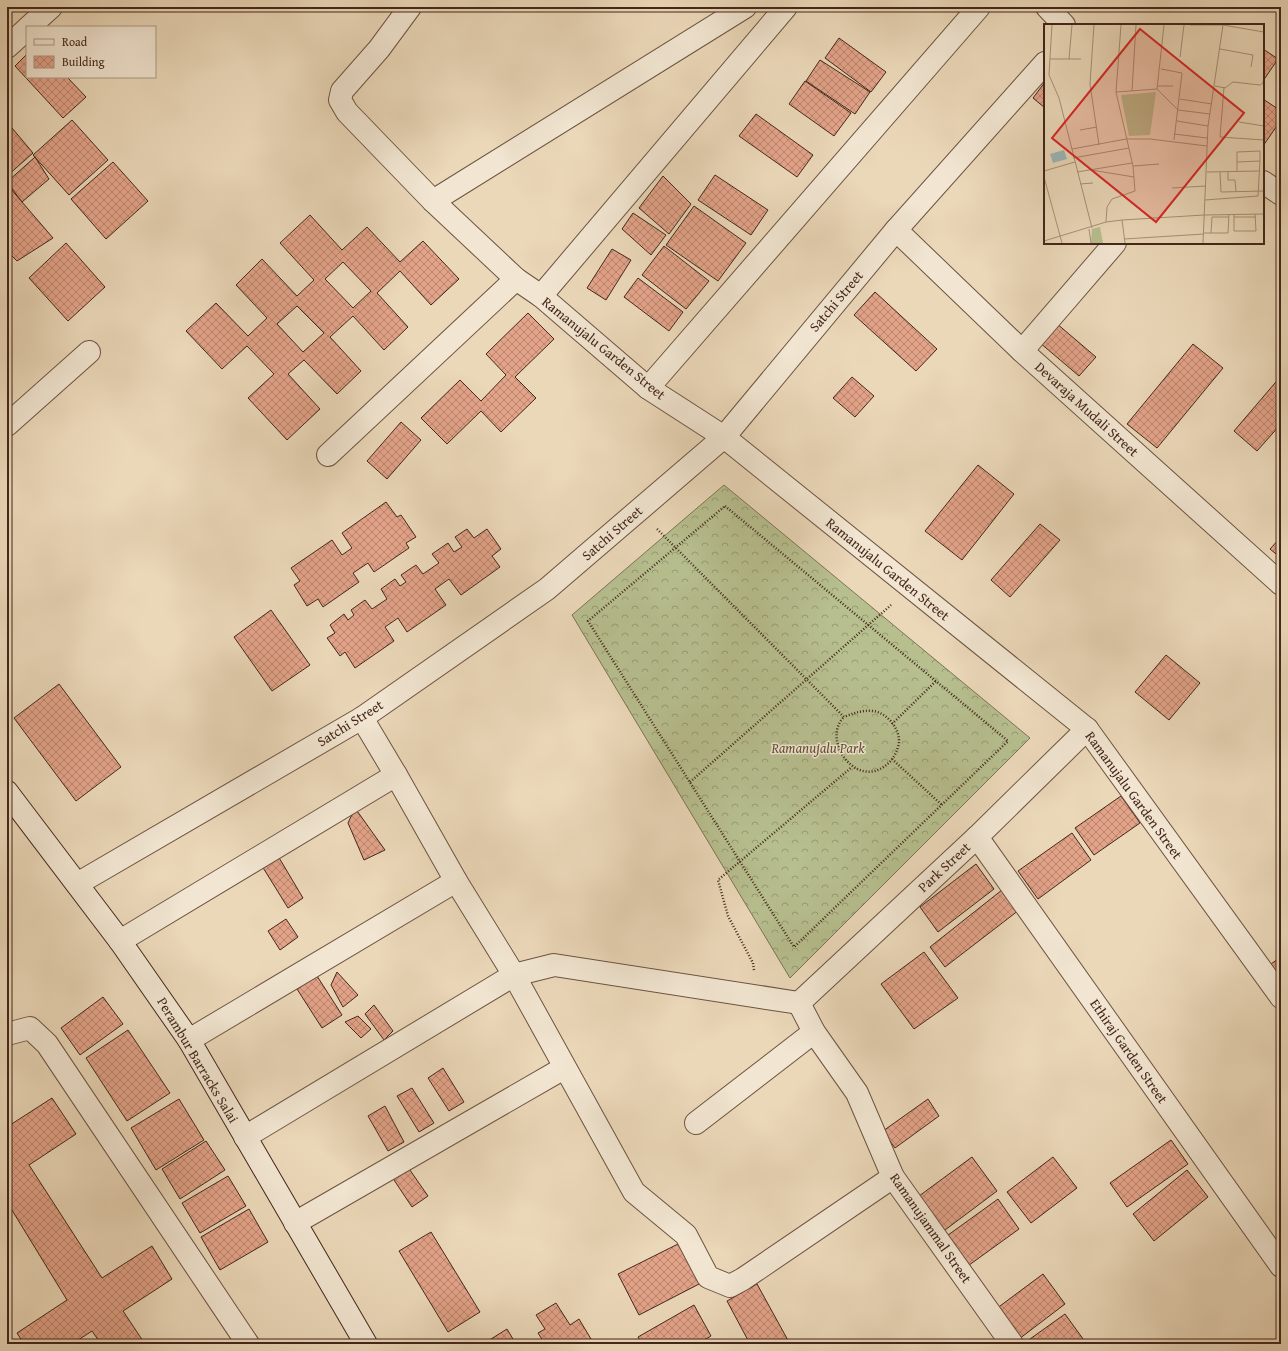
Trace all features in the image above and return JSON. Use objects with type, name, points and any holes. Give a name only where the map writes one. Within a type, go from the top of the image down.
[{"type":"street","points":[[30,26],[50,7]]},
{"type":"street","name":"Ramanujalu Garden Street","points":[[410,7],[379,49],[342,91],[340,100],[347,112],[433,201],[516,279],[541,296],[648,388],[724,437],[1087,729],[1281,997]]},
{"type":"street","points":[[433,201],[744,7]]},
{"type":"street","points":[[541,296],[786,7]]},
{"type":"street","points":[[648,388],[979,7]]},
{"type":"street","points":[[1047,7],[1063,24]]},
{"type":"street","points":[[7,47],[26,30]]},
{"type":"street","name":"Satchi Street","points":[[77,884],[362,718],[547,589],[724,437],[896,230],[1044,63]]},
{"type":"street","points":[[1264,183],[1281,194]]},
{"type":"street","name":"Devaraja Mudali Street","points":[[896,230],[1022,351],[1281,584]]},
{"type":"street","points":[[1022,351],[1114,244]]},
{"type":"street","points":[[328,455],[516,279]]},
{"type":"street","points":[[7,425],[89,352]]},
{"type":"street","points":[[362,718],[456,881],[514,975],[564,1068],[634,1192],[686,1234],[708,1276],[721,1284],[730,1286],[743,1279],[893,1177]]},
{"type":"street","name":"Park Street","points":[[799,1003],[977,837],[1087,729]]},
{"type":"street","points":[[120,941],[396,775]]},
{"type":"street","name":"Perambur Barracks Salai","points":[[7,792],[120,941],[189,1040],[366,1344]]},
{"type":"street","name":"Ethiraj Garden Street","points":[[977,837],[1281,1266]]},
{"type":"street","points":[[189,1040],[456,881]]},
{"type":"street","points":[[245,1137],[514,975],[554,965],[799,1003]]},
{"type":"street","name":"Ramanujammal Street","points":[[799,1003],[814,1032],[857,1093],[893,1177],[1012,1344]]},
{"type":"street","points":[[7,1034],[30,1028],[47,1044],[248,1344]]},
{"type":"street","points":[[696,1123],[814,1032]]},
{"type":"street","points":[[295,1223],[564,1068]]},
{"type":"path","points":[[724,506],[867,624],[1008,741],[794,947],[588,621],[724,506]]},
{"type":"path","points":[[638,510],[844,717]]},
{"type":"path","points":[[690,782],[867,624],[912,588]]},
{"type":"path","points":[[892,724],[936,681]]},
{"type":"path","points":[[860,711],[875,712],[888,718],[897,730],[900,743],[892,760],[875,772],[864,772],[852,767],[838,745],[836,733],[838,723],[844,717],[860,711]]},
{"type":"path","points":[[892,760],[943,805]]},
{"type":"path","points":[[760,998],[753,963],[728,916],[718,880],[739,860],[852,767]]},
{"type":"green space","name":"Ramanujalu Park","points":[[724,485],[1030,738],[790,978],[572,615]]},
{"type":"building","points":[[839,38],[886,72],[871,92],[825,58]]},
{"type":"building","points":[[1264,50],[1278,59],[1264,80]]},
{"type":"building","points":[[26,55],[26,78],[15,66]]},
{"type":"building","points":[[820,60],[870,92],[855,114],[806,81]]},
{"type":"building","points":[[26,78],[68,78],[86,97],[63,118]]},
{"type":"building","points":[[805,81],[851,113],[834,136],[789,104]]},
{"type":"building","points":[[1044,83],[1044,107],[1033,98]]},
{"type":"building","points":[[1264,100],[1281,111],[1281,120],[1264,145]]},
{"type":"building","points":[[756,114],[813,155],[797,177],[739,136]]},
{"type":"building","points":[[72,120],[108,160],[69,195],[33,155]]},
{"type":"building","points":[[7,122],[33,153],[7,176]]},
{"type":"building","points":[[35,157],[49,179],[22,202],[7,182]]},
{"type":"building","points":[[113,162],[148,201],[106,239],[71,199]]},
{"type":"building","points":[[715,175],[768,210],[751,235],[698,200]]},
{"type":"building","points":[[663,176],[691,204],[669,234],[639,208]]},
{"type":"building","points":[[10,188],[53,238],[17,261],[7,251],[7,190]]},
{"type":"building","points":[[694,206],[746,243],[718,281],[666,245]]},
{"type":"building","points":[[633,213],[666,235],[651,255],[622,229]]},
{"type":"building","points":[[310,215],[342,250],[367,227],[400,262],[423,241],[459,279],[431,305],[400,271],[377,293],[408,327],[384,350],[353,316],[330,337],[361,371],[337,394],[304,360],[288,374],[320,409],[287,440],[248,398],[274,374],[247,346],[222,369],[186,331],[216,303],[248,336],[267,318],[236,285],[262,259],[297,296],[314,280],[280,243]],"holes":[[[343,262],[371,291],[353,308],[325,279]],[[297,306],[324,333],[303,352],[277,324]]]},
{"type":"building","points":[[66,243],[105,287],[68,321],[29,278]]},
{"type":"building","points":[[664,246],[709,281],[686,309],[642,275]]},
{"type":"building","points":[[612,249],[631,260],[606,300],[587,288]]},
{"type":"building","points":[[638,278],[683,312],[669,331],[624,297]]},
{"type":"building","points":[[875,292],[937,349],[916,371],[854,315]]},
{"type":"building","points":[[528,313],[554,339],[515,377],[536,398],[501,432],[481,411],[447,444],[421,418],[460,380],[481,401],[506,375],[486,354]]},
{"type":"building","points":[[1056,323],[1096,357],[1079,376],[1039,342]]},
{"type":"building","points":[[1193,344],[1223,368],[1157,448],[1127,424]]},
{"type":"building","points":[[1281,376],[1281,424],[1257,451],[1234,431]]},
{"type":"building","points":[[852,377],[874,396],[855,417],[833,398]]},
{"type":"building","points":[[401,422],[421,440],[387,479],[367,461]]},
{"type":"building","points":[[978,465],[1014,494],[962,560],[925,531]]},
{"type":"building","points":[[386,502],[397,517],[401,515],[416,537],[406,543],[409,548],[374,572],[368,563],[353,573],[359,582],[323,607],[318,599],[307,606],[294,585],[300,581],[291,568],[332,540],[342,555],[352,548],[342,533]]},
{"type":"building","points":[[1040,524],[1060,540],[1010,597],[991,580]]},
{"type":"building","points":[[467,529],[474,538],[487,529],[501,549],[492,556],[500,567],[461,595],[449,579],[435,589],[446,605],[407,632],[398,618],[385,627],[394,641],[355,668],[345,652],[340,656],[327,638],[335,633],[330,625],[344,614],[348,620],[354,615],[351,610],[365,600],[372,609],[387,599],[381,589],[395,579],[400,586],[406,582],[401,575],[416,565],[423,574],[439,563],[432,554],[448,543],[454,552],[462,547],[455,537]]},
{"type":"building","points":[[1281,537],[1281,558],[1270,549]]},
{"type":"building","points":[[271,610],[310,665],[272,691],[234,637]]},
{"type":"building","points":[[1166,655],[1200,683],[1169,720],[1135,692]]},
{"type":"building","points":[[59,684],[121,767],[76,801],[14,718]]},
{"type":"building","points":[[1121,796],[1140,823],[1094,855],[1075,828]]},
{"type":"building","points":[[355,808],[385,850],[364,860],[348,823]]},
{"type":"building","points":[[1072,833],[1091,860],[1038,899],[1018,871]]},
{"type":"building","points":[[278,856],[303,898],[288,908],[262,866]]},
{"type":"building","points":[[976,864],[994,889],[938,932],[920,907]]},
{"type":"building","points":[[1007,886],[1023,907],[945,967],[930,947]]},
{"type":"building","points":[[286,919],[298,937],[280,950],[268,931]]},
{"type":"building","points":[[924,952],[958,998],[914,1029],[881,984]]},
{"type":"building","points":[[1281,957],[1281,980],[1268,966]]},
{"type":"building","points":[[337,972],[358,995],[343,1007],[331,985]]},
{"type":"building","points":[[317,976],[342,1015],[322,1028],[297,989]]},
{"type":"building","points":[[103,997],[123,1024],[80,1055],[61,1028]]},
{"type":"building","points":[[374,1005],[393,1031],[384,1040],[365,1014]]},
{"type":"building","points":[[358,1016],[371,1029],[361,1038],[345,1022]]},
{"type":"building","points":[[128,1030],[170,1093],[127,1121],[86,1058]]},
{"type":"building","points":[[443,1068],[464,1102],[449,1111],[428,1078]]},
{"type":"building","points":[[412,1088],[434,1123],[419,1132],[397,1096]]},
{"type":"building","points":[[52,1098],[76,1134],[29,1165],[102,1278],[152,1246],[172,1279],[123,1311],[145,1344],[101,1344],[92,1331],[72,1344],[24,1344],[17,1333],[67,1300],[7,1202],[7,1127]]},
{"type":"building","points":[[179,1099],[204,1140],[156,1170],[131,1128]]},
{"type":"building","points":[[928,1099],[939,1116],[895,1148],[883,1131]]},
{"type":"building","points":[[385,1106],[404,1142],[388,1151],[368,1116]]},
{"type":"building","points":[[1171,1140],[1188,1164],[1127,1207],[1110,1183]]},
{"type":"building","points":[[206,1141],[225,1170],[180,1199],[162,1169]]},
{"type":"building","points":[[972,1157],[997,1191],[941,1233],[915,1199]]},
{"type":"building","points":[[1053,1157],[1077,1188],[1031,1223],[1007,1192]]},
{"type":"building","points":[[405,1163],[428,1196],[412,1207],[390,1174]]},
{"type":"building","points":[[1187,1170],[1208,1197],[1154,1241],[1133,1214]]},
{"type":"building","points":[[228,1176],[246,1206],[200,1233],[182,1203]]},
{"type":"building","points":[[998,1199],[1019,1229],[965,1268],[944,1238]]},
{"type":"building","points":[[249,1209],[268,1242],[220,1270],[201,1237]]},
{"type":"building","points":[[431,1232],[480,1312],[448,1332],[399,1251]]},
{"type":"building","points":[[680,1243],[701,1283],[639,1315],[618,1274]]},
{"type":"building","points":[[1043,1274],[1065,1304],[1019,1339],[996,1309]]},
{"type":"building","points":[[757,1284],[790,1344],[750,1344],[727,1301]]},
{"type":"building","points":[[556,1303],[570,1325],[579,1319],[594,1344],[545,1344],[538,1333],[545,1329],[536,1315]]},
{"type":"building","points":[[694,1305],[711,1336],[697,1344],[642,1344],[638,1337]]},
{"type":"building","points":[[1065,1314],[1086,1343],[1023,1344]]},
{"type":"building","points":[[507,1329],[516,1344],[483,1344]]}]
